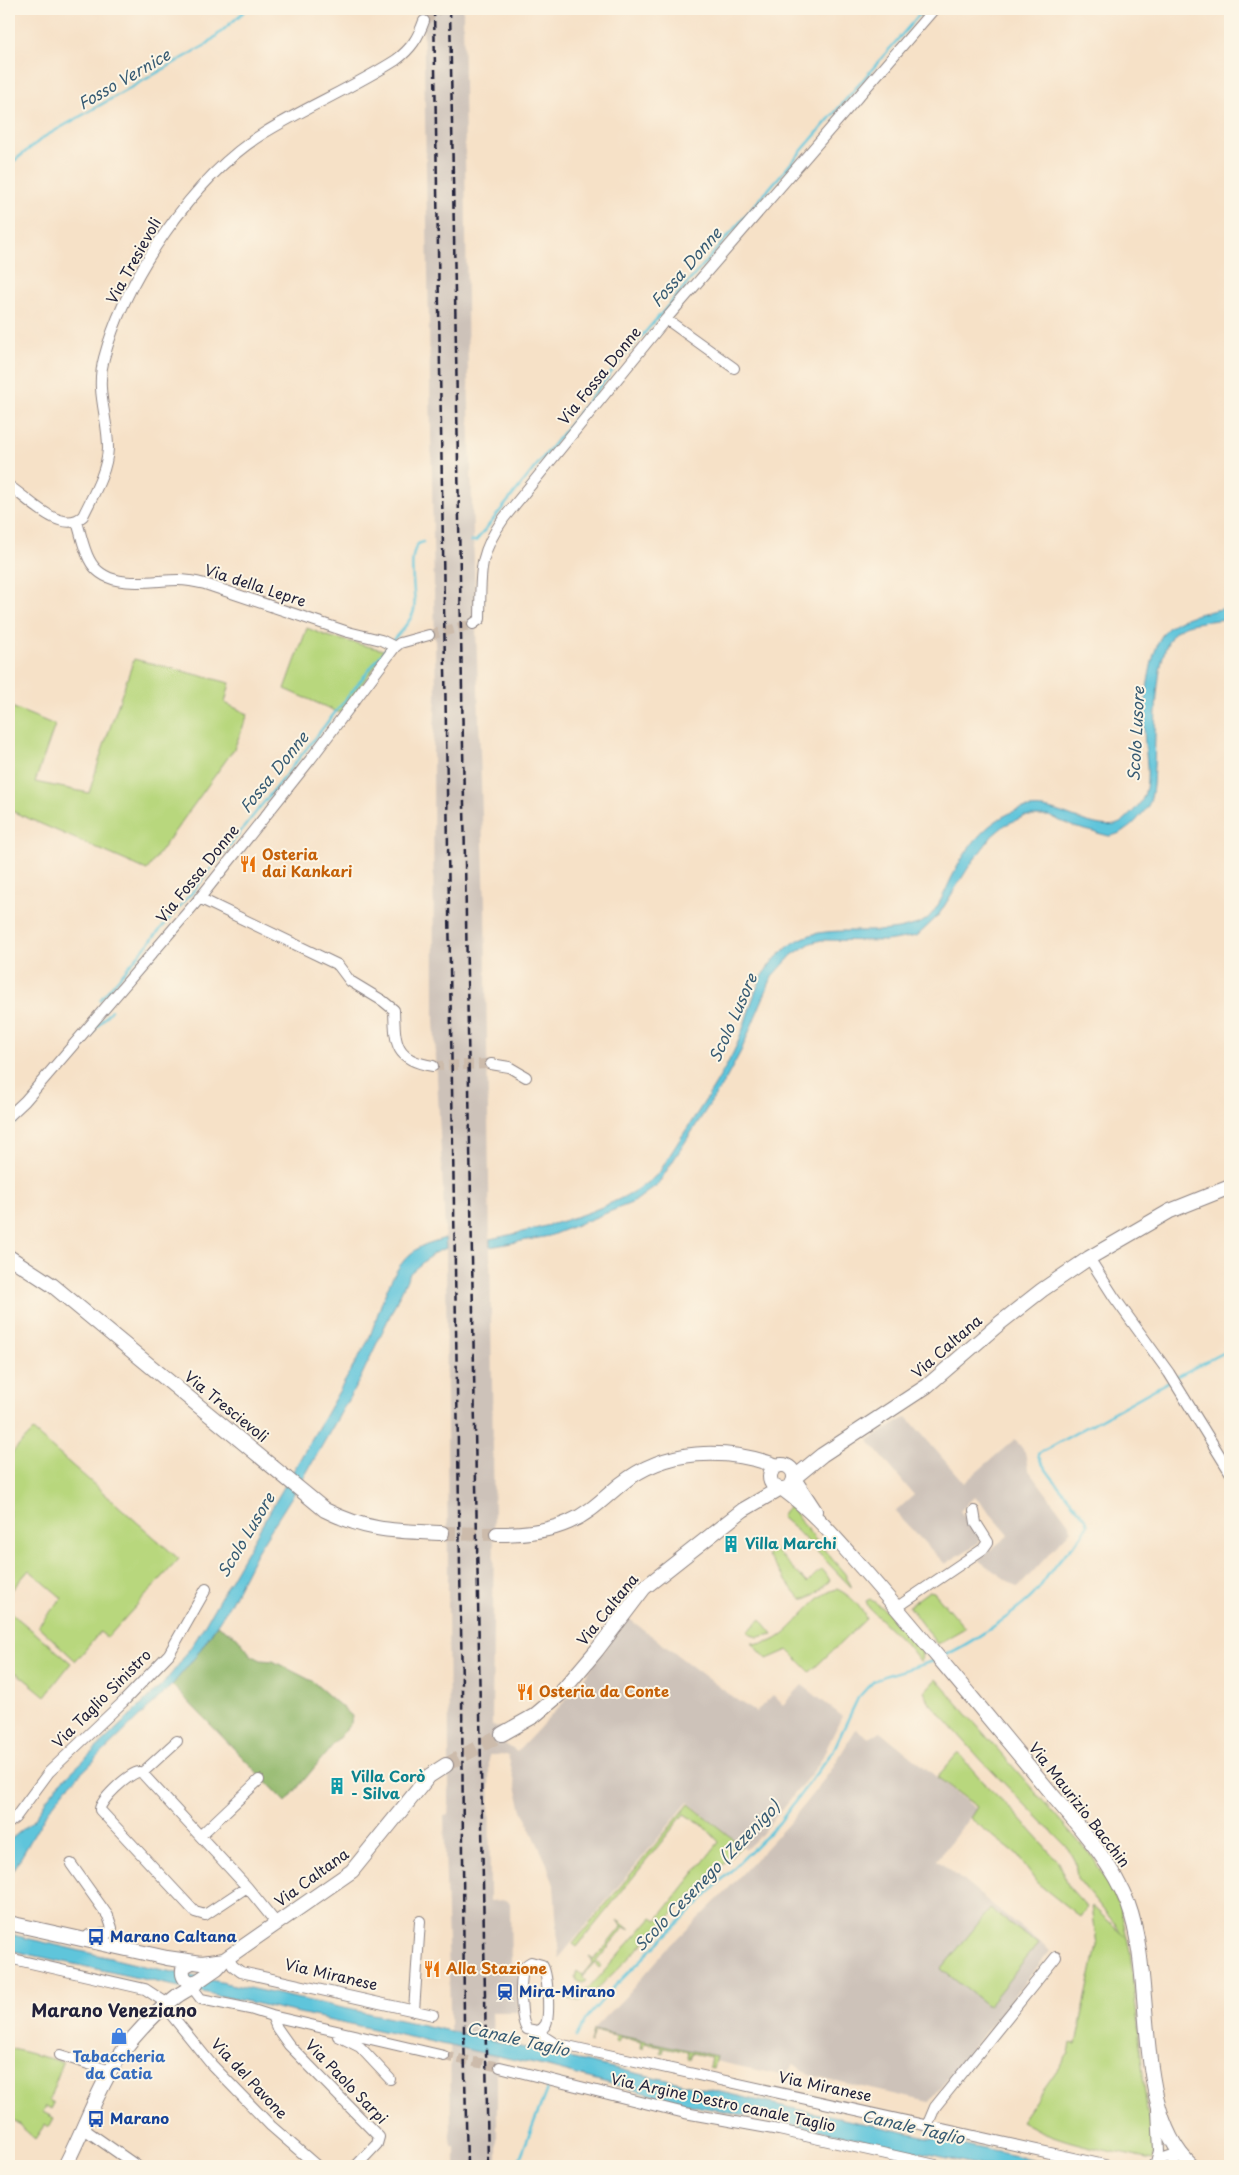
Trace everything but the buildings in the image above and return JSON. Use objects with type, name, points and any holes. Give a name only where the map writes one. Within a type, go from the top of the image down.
[{"type":"main road","name":"Via Caltana","points":[[789,1472],[822,1455],[927,1386],[1000,1323],[1042,1290],[1089,1258],[1170,1211],[1230,1187]]},
{"type":"main road","name":"Via Trescievoli","points":[[9,1257],[52,1285],[325,1510],[348,1522],[371,1528],[442,1533]]},
{"type":"main road","name":"Via Maurizio Bacchin","points":[[497,1534],[534,1532],[568,1523],[586,1513],[635,1474],[676,1456],[704,1453],[753,1458],[789,1472],[820,1520]]},
{"type":"main road","name":"Via Maurizio Bacchin","points":[[740,1457],[820,1520],[928,1645],[1087,1836],[1118,1879],[1129,1906],[1138,1945],[1157,2102],[1163,2125],[1179,2153],[1192,2166]]},
{"type":"main road","points":[[772,1470],[789,1472],[791,1486],[776,1484],[772,1470]]},
{"type":"main road","name":"Via Caltana","points":[[502,1734],[546,1708],[597,1650],[628,1606],[644,1588],[776,1484]]},
{"type":"main road","name":"Via Caltana","points":[[226,1959],[352,1871],[430,1776],[446,1765]]},
{"type":"main road","points":[[9,1923],[85,1939],[191,1973]]},
{"type":"main road","points":[[64,2166],[84,2129],[111,2071],[133,2039],[170,2002],[191,1973],[226,1959]]},
{"type":"street","name":"Via Fossa Donne","points":[[474,624],[480,618],[482,560],[496,529],[666,319],[934,9]]},
{"type":"street","name":"Via Tresievoli","points":[[77,522],[83,516],[97,486],[108,450],[99,391],[104,358],[130,293],[166,232],[205,183],[245,146],[306,108],[396,60],[408,51],[418,37],[424,21]]},
{"type":"street","points":[[666,319],[734,368]]},
{"type":"street","points":[[9,486],[32,506],[44,513],[69,523],[77,522]]},
{"type":"street","name":"Via della Lepre","points":[[77,522],[90,560],[100,572],[115,579],[128,583],[181,580],[206,584],[348,632],[380,640],[393,646]]},
{"type":"street","points":[[393,646],[429,635]]},
{"type":"street","name":"Via Fossa Donne","points":[[9,1116],[25,1101],[199,898],[310,760],[393,646]]},
{"type":"street","points":[[199,898],[338,965],[350,981],[394,1010],[395,1033],[400,1052],[416,1063],[433,1066]]},
{"type":"street","points":[[491,1064],[509,1067],[526,1077]]},
{"type":"street","points":[[1089,1258],[1114,1298],[1169,1373],[1230,1472]]},
{"type":"street","points":[[896,1608],[983,1549],[988,1542],[976,1523],[974,1511]]},
{"type":"street","name":"Via Taglio Sinistro","points":[[9,1823],[15,1818],[49,1772],[123,1702],[169,1654],[206,1589]]},
{"type":"street","points":[[142,1773],[177,1741]]},
{"type":"street","points":[[247,1887],[205,1915],[200,1915],[195,1912],[100,1810],[101,1803],[131,1774],[142,1773],[247,1887],[277,1924]]},
{"type":"street","points":[[200,1836],[259,1780]]},
{"type":"street","points":[[71,1864],[108,1916],[112,1928],[109,1933],[89,1935],[85,1939]]},
{"type":"street","points":[[414,2011],[420,1921]]},
{"type":"street","points":[[927,2126],[935,2108],[1056,1957]]},
{"type":"street","name":"Via del Pavone","points":[[9,1958],[145,1990],[170,2002],[212,2065],[264,2119],[317,2166]]},
{"type":"street","name":"Via Miranese","points":[[226,1959],[241,1972],[433,2016]]},
{"type":"street","name":"Via Miranese","points":[[535,1962],[545,1968],[547,1975],[547,2019],[546,2024],[541,2030],[533,2031],[527,2029],[522,2018],[523,1972],[527,1965],[535,1962]]},
{"type":"street","points":[[191,1973],[201,1999],[444,2056]]},
{"type":"street","name":"Via Paolo Sarpi","points":[[272,2016],[277,2028],[289,2045],[379,2137],[377,2144],[356,2166]]},
{"type":"street","points":[[333,2030],[334,2034],[360,2047],[390,2079]]},
{"type":"street","name":"Via Miranese","points":[[541,2030],[543,2036],[554,2043],[1109,2166]]},
{"type":"street","points":[[60,2055],[111,2071]]},
{"type":"street","name":"Via Argine Destro canale Taglio","points":[[500,2067],[686,2113],[779,2130],[940,2166]]},
{"type":"street","points":[[1153,2164],[1159,2151],[1156,2125],[1157,2102]]},
{"type":"street","points":[[84,2129],[137,2166]]},
{"type":"street","points":[[1153,2164],[1179,2153]]},
{"type":"street","points":[[1172,2166],[1179,2153]]},
{"type":"shaded area","points":[[423,9],[463,9],[468,376],[485,907],[494,1520],[492,1725],[502,1728],[502,1742],[517,1752],[576,1689],[628,1618],[738,1701],[756,1712],[773,1695],[783,1705],[802,1685],[842,1716],[819,1764],[761,1835],[746,1849],[688,1802],[559,1958],[554,1885],[547,1864],[522,1810],[508,1755],[489,1755],[490,1901],[506,1900],[510,1903],[511,1973],[517,1973],[517,2012],[492,2012],[493,2036],[497,2036],[497,2166],[455,2166],[455,2146],[451,2146],[450,2008],[444,1816],[449,1815],[446,1248],[434,1020],[433,748],[436,696]]},
{"type":"shaded area","points":[[907,1417],[964,1483],[1015,1439],[1025,1452],[1028,1469],[1069,1524],[1071,1530],[1018,1588],[978,1560],[1009,1535],[975,1496],[960,1511],[980,1536],[978,1543],[945,1564],[895,1512],[914,1495],[868,1440]]},
{"type":"shaded area","points":[[856,1729],[869,1738],[881,1732],[976,1809],[937,1860],[1050,1951],[929,2102],[809,2075],[794,2064],[785,2076],[715,2061],[715,2056],[593,2030],[667,1949],[726,1891],[790,1822],[830,1772]]},
{"type":"green space","points":[[307,628],[327,636],[387,651],[340,713],[285,689]]},
{"type":"green space","points":[[134,659],[230,683],[225,703],[248,714],[234,749],[147,870],[9,810],[9,706],[55,725],[35,782],[89,793]]},
{"type":"green space","points":[[33,1431],[179,1559],[107,1638],[100,1632],[76,1661],[38,1626],[62,1598],[29,1570],[11,1591],[9,1590],[9,1456]]},
{"type":"green space","points":[[789,1505],[846,1575],[852,1588],[781,1517]]},
{"type":"green space","points":[[774,1549],[807,1583],[821,1569],[830,1580],[809,1598],[801,1599],[767,1555]]},
{"type":"green space","points":[[837,1589],[854,1601],[866,1619],[810,1672],[788,1650],[767,1659],[752,1643],[765,1643],[776,1639],[787,1631],[815,1602]]},
{"type":"green space","points":[[929,1591],[934,1592],[965,1628],[937,1644],[909,1607]]},
{"type":"green space","points":[[870,1599],[883,1608],[922,1653],[921,1662],[910,1648],[869,1608],[866,1601]]},
{"type":"green space","points":[[9,1611],[71,1663],[45,1696],[17,1673],[9,1683]]},
{"type":"green space","points":[[761,1619],[773,1634],[758,1637],[747,1632]]},
{"type":"green space","points":[[217,1625],[237,1637],[251,1655],[261,1660],[273,1661],[312,1681],[352,1716],[351,1723],[286,1802],[172,1685],[196,1656]]},
{"type":"green space","points":[[936,1679],[1094,1859],[1120,1906],[1130,1951],[1147,2112],[1155,2148],[1152,2160],[1068,2141],[1021,2121],[1069,2053],[1071,2043],[1076,2044],[1097,1946],[1092,1906],[1125,1936],[1077,1878],[1075,1862],[1067,1847],[984,1763],[930,1703],[924,1692]]},
{"type":"green space","points":[[958,1753],[1057,1860],[1069,1887],[1087,1907],[1080,1917],[1037,1883],[1017,1855],[970,1818],[977,1807],[937,1777]]},
{"type":"green space","points":[[689,1804],[742,1846],[588,1998],[580,2001],[568,1999],[568,1994],[581,1993],[592,1985],[652,1917],[657,1920],[719,1842],[705,1827],[684,1814],[577,1947],[573,1944]]},
{"type":"green space","points":[[990,1909],[1038,1944],[988,2006],[941,1969]]},
{"type":"green space","points":[[618,1920],[630,1930],[624,1927],[596,1962],[601,1966],[599,1968],[594,1963],[582,1976],[587,1981],[583,1983],[578,1982],[575,1978],[577,1971],[582,1975],[593,1962],[589,1956],[594,1960],[622,1926]]},
{"type":"green space","points":[[593,2030],[716,2056],[713,2069],[709,2068],[711,2057],[691,2053],[689,2059],[687,2058],[688,2052],[664,2047],[663,2053],[661,2052],[662,2046],[644,2043],[643,2048],[640,2048],[641,2042],[620,2037],[618,2043],[615,2042],[616,2036],[594,2031],[590,2044]]},
{"type":"green space","points":[[9,2048],[63,2062],[49,2100],[54,2103],[51,2109],[46,2106],[43,2112],[54,2118],[49,2127],[45,2124],[35,2139],[9,2116]]},
{"type":"water","points":[[1230,607],[1230,618],[1187,625],[1175,632],[1168,643],[1159,675],[1152,795],[1148,806],[1132,825],[1120,833],[1109,836],[1074,827],[1049,816],[1025,816],[1005,825],[992,836],[970,865],[938,916],[917,936],[886,941],[821,940],[811,943],[792,955],[772,977],[741,1051],[726,1079],[658,1184],[634,1202],[549,1236],[490,1247],[490,1239],[532,1230],[602,1207],[643,1186],[659,1173],[716,1084],[733,1053],[742,1033],[756,990],[766,970],[778,955],[788,947],[805,937],[815,934],[839,931],[891,930],[922,922],[928,918],[942,899],[957,867],[977,838],[994,822],[1015,811],[1043,808],[1106,826],[1116,825],[1123,821],[1140,803],[1145,794],[1147,780],[1144,733],[1146,701],[1151,665],[1161,637],[1175,623],[1198,614]]},
{"type":"water","points":[[445,1238],[446,1248],[434,1253],[410,1273],[360,1379],[303,1479],[256,1553],[229,1606],[196,1656],[172,1685],[66,1788],[46,1814],[9,1878],[9,1841],[35,1819],[46,1800],[61,1782],[162,1685],[197,1638],[368,1341],[387,1290],[400,1265],[420,1247]]},
{"type":"water","points":[[9,1934],[144,1966],[405,2021],[791,2108],[1064,2166],[983,2166],[787,2123],[690,2105],[548,2067],[9,1950]]},
{"type":"waterway","name":"Fosso Vernice","points":[[9,165],[44,137],[206,45],[247,9]]},
{"type":"waterway","name":"Fossa Donne","points":[[471,541],[476,541],[622,359],[924,9]]},
{"type":"waterway","name":"Fossa Donne","points":[[391,642],[411,619],[413,614],[415,603],[413,558],[418,544],[423,542]]},
{"type":"waterway","name":"Fossa Donne","points":[[100,1000],[195,889],[388,646]]},
{"type":"waterway","points":[[9,1129],[23,1115],[111,1010]]},
{"type":"waterway","name":"Scolo Cesenego (Zezenigo)","points":[[1176,1377],[1230,1349]]},
{"type":"waterway","name":"Scolo Cesenego (Zezenigo)","points":[[943,1656],[965,1645],[1029,1600],[1056,1564],[1082,1536],[1088,1525],[1086,1519],[1045,1468],[1038,1454],[1171,1380]]},
{"type":"waterway","name":"Scolo Cesenego (Zezenigo)","points":[[576,2037],[586,2019],[613,1988],[779,1823],[833,1751],[858,1698],[867,1688],[874,1681],[884,1676],[934,1661]]},
{"type":"waterway","name":"Scolo Cesenego (Zezenigo)","points":[[517,2166],[549,2084]]},
{"type":"tunnel","points":[[424,21],[439,9]]},
{"type":"tunnel","points":[[429,635],[473,624]]},
{"type":"tunnel","points":[[433,1066],[491,1064]]},
{"type":"tunnel","points":[[442,1533],[497,1534]]},
{"type":"tunnel","points":[[446,1765],[502,1734]]},
{"type":"tunnel","points":[[444,2056],[500,2067]]},
{"type":"railway","points":[[434,9],[462,1687],[464,2030],[467,2166]]},
{"type":"railway","points":[[450,9],[488,2166]]},
{"type":"place","name":"Osteria dai Kankari","points":[[248,864]]},
{"type":"place","name":"Villa Marchi","points":[[731,1544]]},
{"type":"place","name":"Osteria da Conte","points":[[525,1692]]},
{"type":"place","name":"Villa Corò - Silva","points":[[337,1786]]},
{"type":"place","name":"Marano Caltana","points":[[96,1937]]},
{"type":"place","name":"Alla Stazione","points":[[432,1969]]},
{"type":"place","name":"Mira-Mirano","points":[[505,1992]]},
{"type":"place","name":"Tabaccheria da Catia","points":[[119,2036]]},
{"type":"place","name":"Marano","points":[[96,2119]]},
{"type":"district","name":"Marano Veneziano","points":[[114,2011]]},
{"type":"water label","name":"Scolo Lusore","points":[[1136,734]]},
{"type":"water label","name":"Scolo Lusore","points":[[733,1018]]},
{"type":"water label","name":"Scolo Lusore","points":[[246,1535]]},
{"type":"water label","name":"Canale Taglio","points":[[518,2039]]},
{"type":"water label","name":"Canale Taglio","points":[[913,2127]]}]
